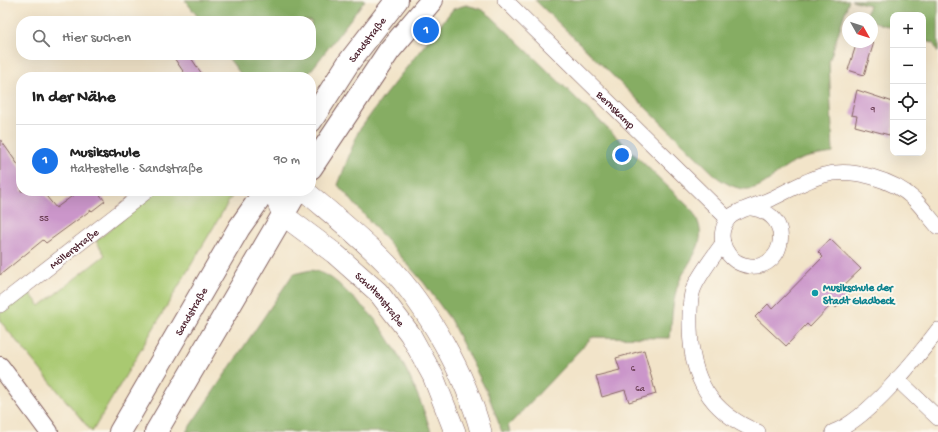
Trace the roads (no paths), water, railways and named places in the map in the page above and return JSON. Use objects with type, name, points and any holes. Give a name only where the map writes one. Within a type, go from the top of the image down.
[{"type":"main road","name":"Sandstraße","points":[[316,113],[349,62],[398,0]]},
{"type":"main road","points":[[316,161],[389,52],[432,0]]},
{"type":"main road","name":"Sandstraße","points":[[122,428],[239,228],[261,196]]},
{"type":"main road","name":"Schultenstraße","points":[[275,196],[283,215],[334,254],[378,292],[410,334],[432,376],[455,432]]},
{"type":"main road","points":[[156,432],[294,196]]},
{"type":"main road","points":[[311,196],[387,264],[428,316],[456,368],[481,432]]},
{"type":"street","name":"Bernskamp","points":[[505,0],[728,218]]},
{"type":"street","points":[[758,432],[743,426],[719,408],[708,394],[693,361],[690,312],[693,290],[722,243],[723,230],[728,218],[739,211],[752,208],[824,175],[847,173],[870,176],[891,185],[914,199],[938,227]]},
{"type":"street","name":"Möllerstraße","points":[[0,305],[141,196]]},
{"type":"street","points":[[722,243],[732,259],[739,264],[759,267],[774,255],[779,248],[781,238],[776,221],[761,209],[752,208]]},
{"type":"street","points":[[833,432],[854,422],[920,355],[938,330]]},
{"type":"street","points":[[0,366],[49,432]]},
{"type":"street","points":[[897,379],[938,418]]},
{"type":"place","name":"Musikschule","points":[[426,30]]},
{"type":"place","name":"Musikschule der Stadt Gladbeck","points":[[815,293]]}]
